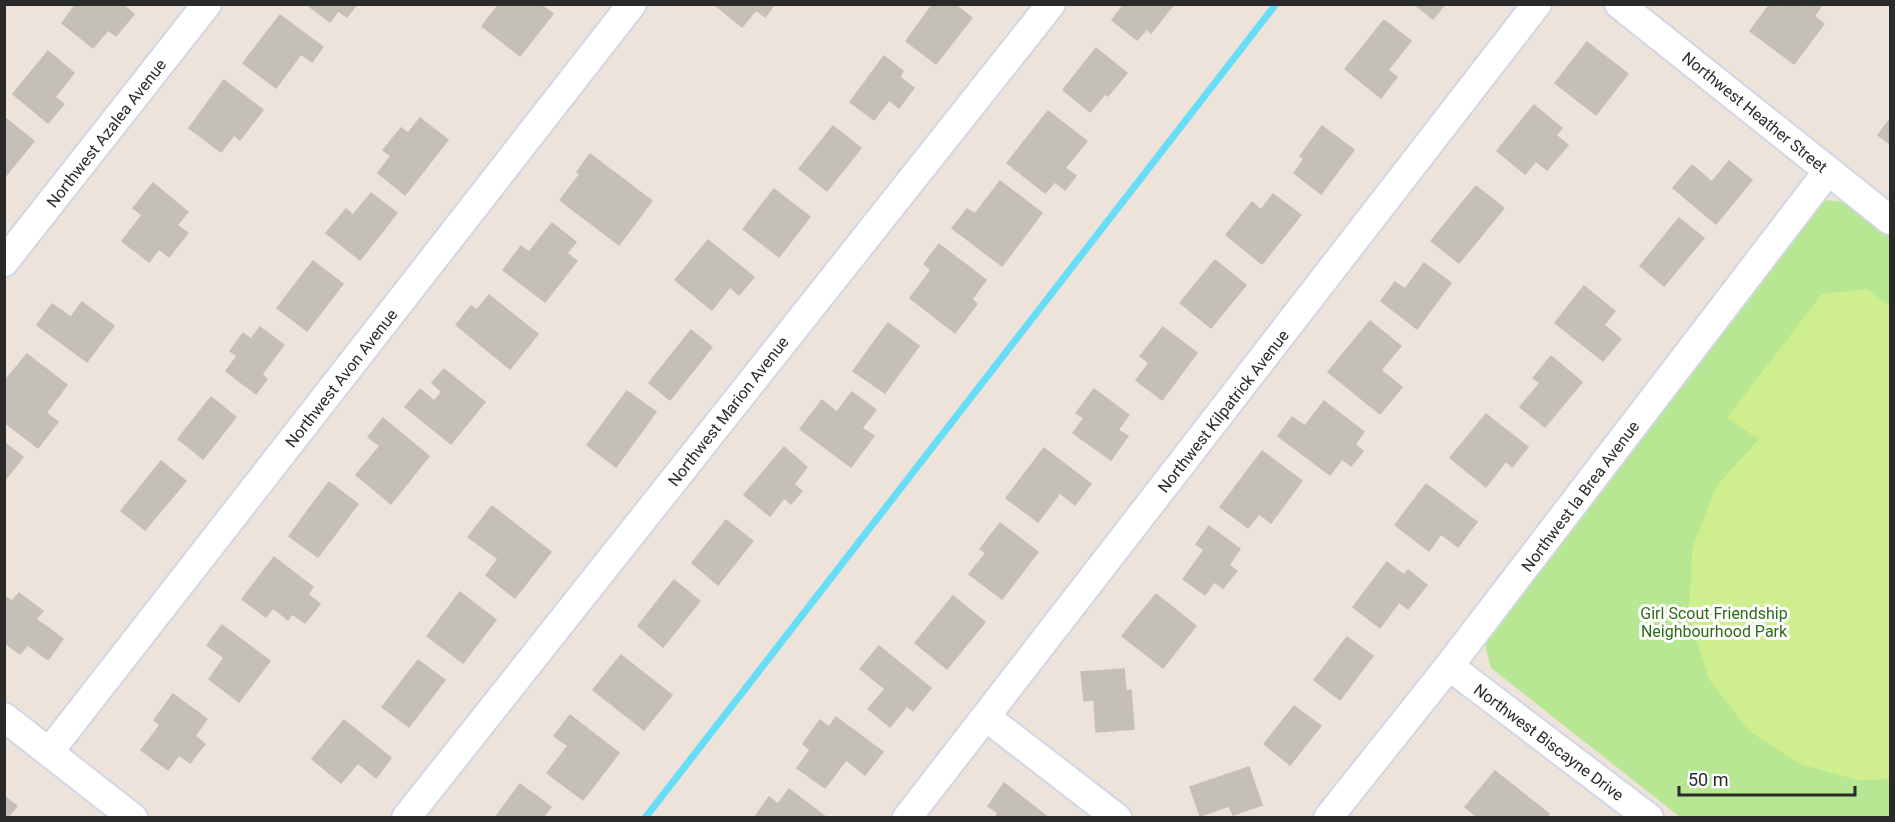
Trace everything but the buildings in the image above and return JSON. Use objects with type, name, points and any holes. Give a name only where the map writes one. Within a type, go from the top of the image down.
[{"type":"street","name":"Northwest Azalea Avenue","points":[[4,262],[207,4]]},
{"type":"street","name":"Northwest Avon Avenue","points":[[49,752],[632,4]]},
{"type":"street","name":"Northwest Marion Avenue","points":[[406,818],[1051,4]]},
{"type":"street","name":"Northwest Kilpatrick Avenue","points":[[907,818],[1537,4]]},
{"type":"street","name":"Northwest Heather Street","points":[[1619,4],[1890,220]]},
{"type":"street","name":"Northwest la Brea Avenue","points":[[1328,818],[1449,666],[1828,171]]},
{"type":"street","name":"Northwest Biscayne Drive","points":[[1449,666],[1649,818]]},
{"type":"street","points":[[4,717],[133,818]]},
{"type":"street","points":[[986,717],[1117,818]]},
{"type":"green space","name":"Girl Scout Friendship Neighbourhood Park","points":[[1822,200],[1847,202],[1890,231],[1890,817],[1680,817],[1491,668],[1485,645],[1488,630]]},
{"type":"green space","points":[[1867,289],[1890,307],[1890,779],[1858,780],[1800,764],[1749,731],[1709,679],[1689,616],[1692,549],[1716,487],[1759,439],[1727,418],[1822,294]]},
{"type":"waterway","points":[[645,818],[1276,4]]}]
